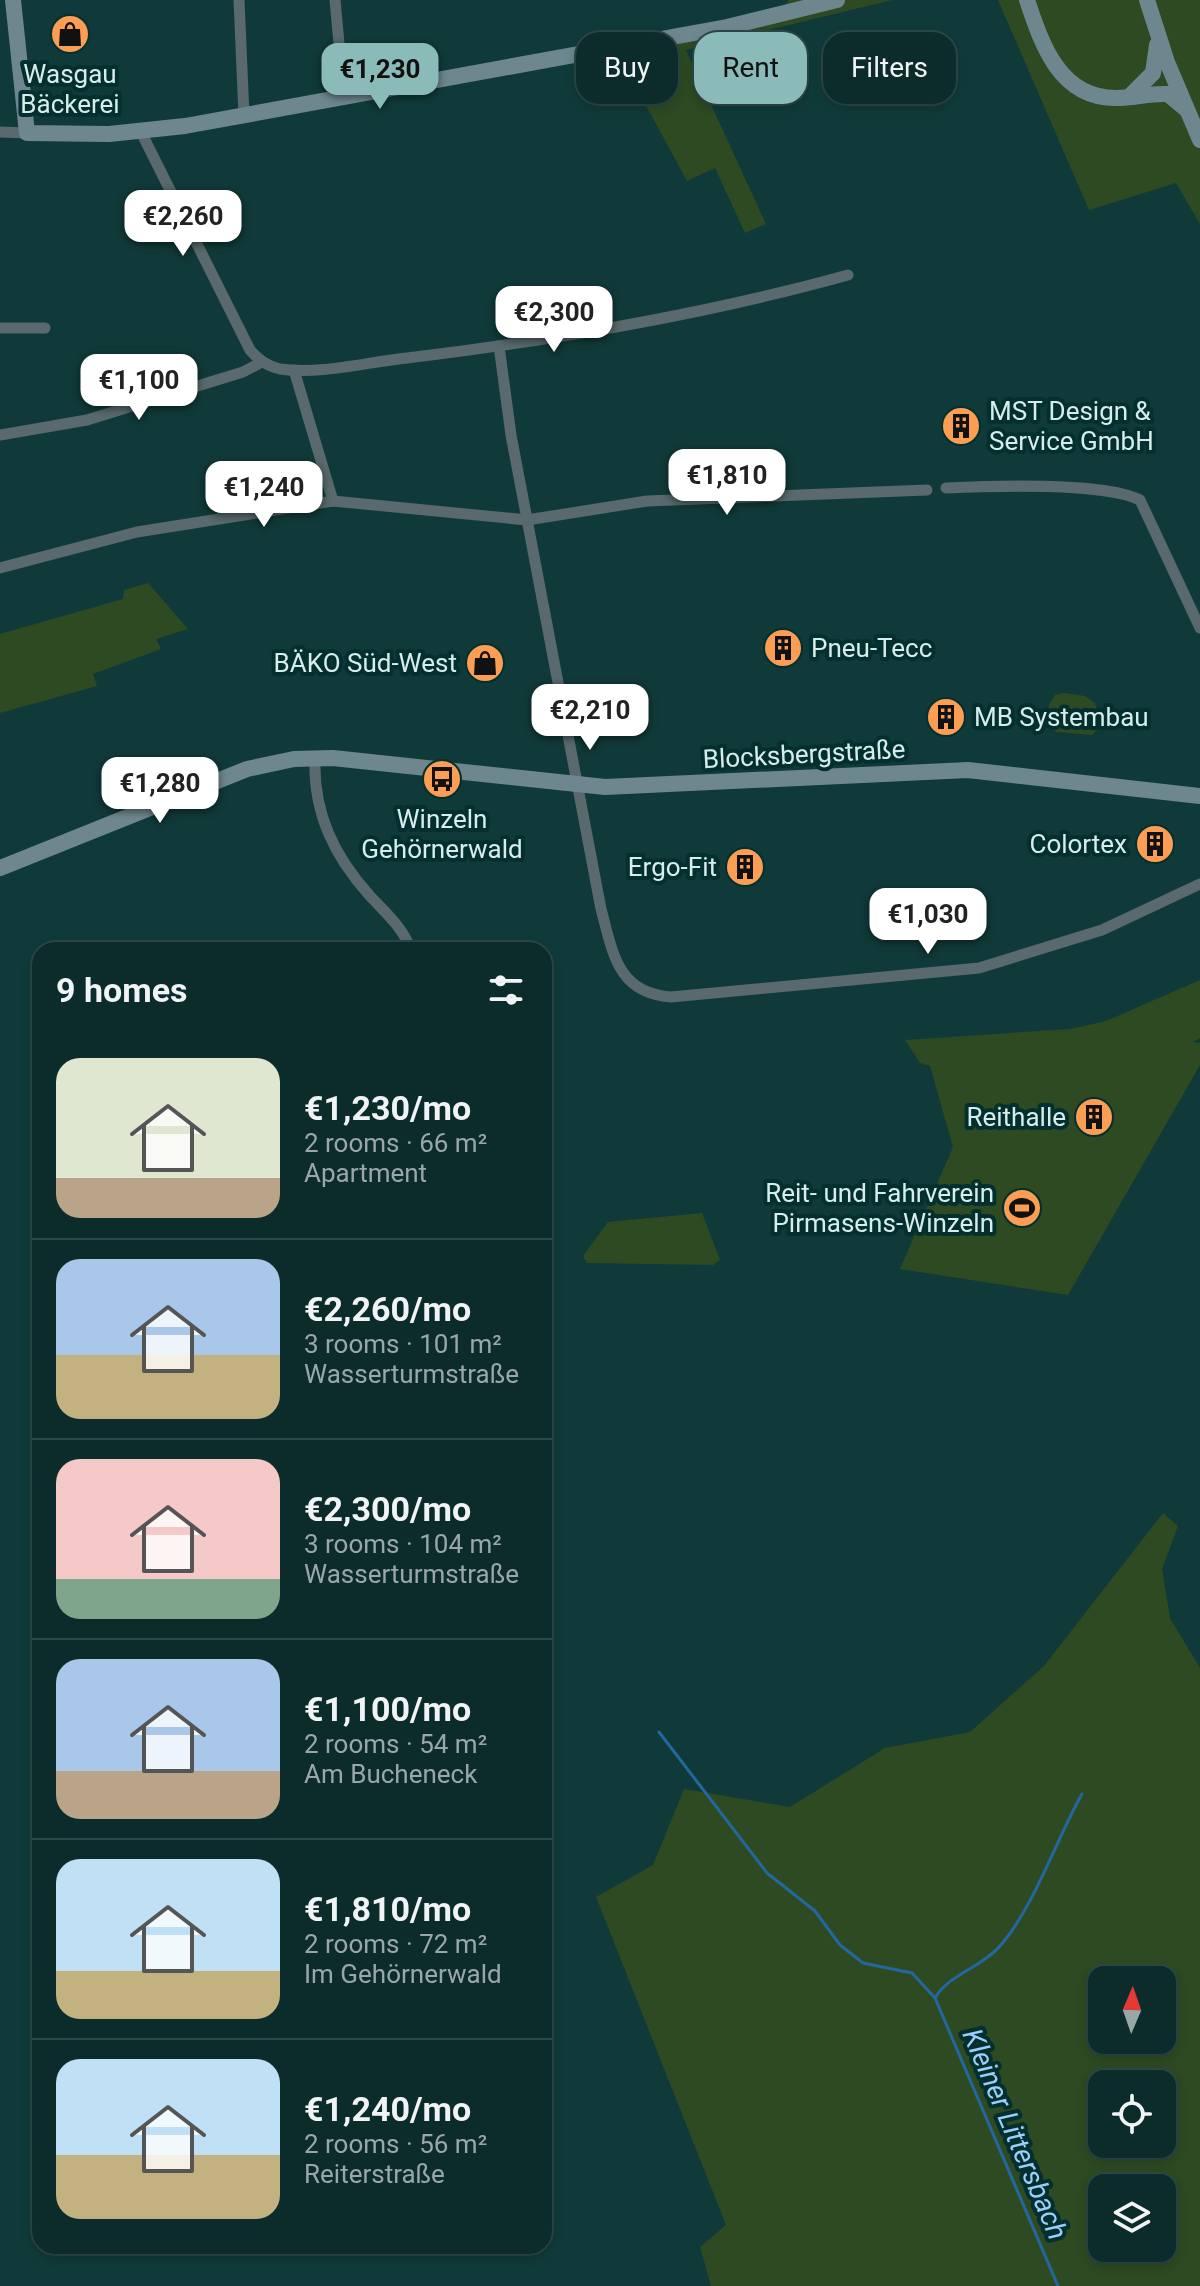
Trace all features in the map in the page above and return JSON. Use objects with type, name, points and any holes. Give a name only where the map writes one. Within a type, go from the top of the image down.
[{"type":"main road","points":[[13,0],[27,133],[141,132],[727,27],[837,0]]},
{"type":"main road","points":[[1027,0],[1051,61],[1066,79],[1094,95],[1126,98],[1168,94],[1186,109]]},
{"type":"main road","points":[[1126,98],[1141,88],[1156,66],[1150,8]]},
{"type":"main road","points":[[1150,8],[1200,140]]},
{"type":"main road","name":"Blocksbergstraße","points":[[0,868],[247,769],[274,762],[315,758],[579,785],[641,787],[968,770],[1200,796]]},
{"type":"street","points":[[239,0],[244,115]]},
{"type":"street","points":[[335,0],[344,97]]},
{"type":"street","points":[[0,132],[27,133]]},
{"type":"street","points":[[141,132],[250,350],[262,362],[294,370],[499,346],[705,309],[848,275]]},
{"type":"street","points":[[0,328],[45,328]]},
{"type":"street","points":[[499,346],[527,520],[601,909],[618,967],[635,987],[645,993],[671,997],[979,968],[1102,930],[1200,884]]},
{"type":"street","points":[[0,435],[87,420],[243,372],[262,362]]},
{"type":"street","points":[[294,370],[333,501]]},
{"type":"street","points":[[946,488],[1047,487],[1126,495],[1140,500],[1200,628]]},
{"type":"street","points":[[0,568],[137,532],[333,501],[527,520],[647,501],[927,490]]},
{"type":"street","points":[[315,758],[317,801],[328,836],[347,869],[401,931],[407,942]]},
{"type":"green space","points":[[789,0],[892,0],[760,32],[723,32],[790,18],[786,4]]},
{"type":"green space","points":[[998,0],[1200,0],[1200,224],[1176,183],[1089,210]]},
{"type":"green space","points":[[694,38],[694,48],[686,50],[694,67],[694,104],[711,104],[766,224],[745,233],[715,168],[687,181],[645,104],[678,104],[678,41]]},
{"type":"green space","points":[[148,583],[188,629],[156,639],[161,649],[93,674],[97,686],[0,713],[0,634],[123,599],[124,590]]},
{"type":"green space","points":[[1055,695],[1085,696],[1095,703],[1101,726],[1092,735],[1056,732],[1047,722],[1049,705]]},
{"type":"green space","name":"Reit- und Fahrverein Pirmasens-Winzeln","points":[[1200,980],[1200,1038],[1193,1042],[1200,1043],[1200,1065],[1068,1295],[900,1269],[953,1147],[930,1066],[920,1063],[905,1040],[1070,1029],[1106,1021]]},
{"type":"green space","points":[[702,1213],[720,1260],[713,1265],[587,1263],[583,1256],[608,1222]]},
{"type":"green space","points":[[1163,1513],[1178,1526],[1162,1569],[1170,1618],[1200,1668],[1200,2286],[711,2286],[700,2247],[726,2225],[596,1897],[653,1865],[684,1789],[790,1807],[885,1748],[970,1732],[1044,1666]]},
{"type":"waterway","name":"Kleiner Littersbach","points":[[659,1732],[767,1873],[815,1911],[840,1945],[863,1963],[912,1973],[935,1998],[1058,2286]]},
{"type":"waterway","name":"Kleiner Littersbach","points":[[935,1998],[948,1983],[992,1954],[1012,1930],[1034,1893],[1082,1794]]},
{"type":"place","name":"Wasgau Bäckerei","points":[[70,34]]},
{"type":"place","name":"MST Design & Service GmbH","points":[[961,426]]},
{"type":"place","name":"Pneu-Tecc","points":[[783,648]]},
{"type":"place","name":"BÄKO Süd-West","points":[[485,663]]},
{"type":"place","name":"MB Systembau","points":[[946,717]]},
{"type":"place","name":"Winzeln Gehörnerwald","points":[[442,779]]},
{"type":"place","name":"Colortex","points":[[1155,844]]},
{"type":"place","name":"Ergo-Fit","points":[[745,867]]},
{"type":"place","name":"Reithalle","points":[[1094,1117]]},
{"type":"place","name":"Reit- und Fahrverein Pirmasens-Winzeln","points":[[1022,1208]]}]
